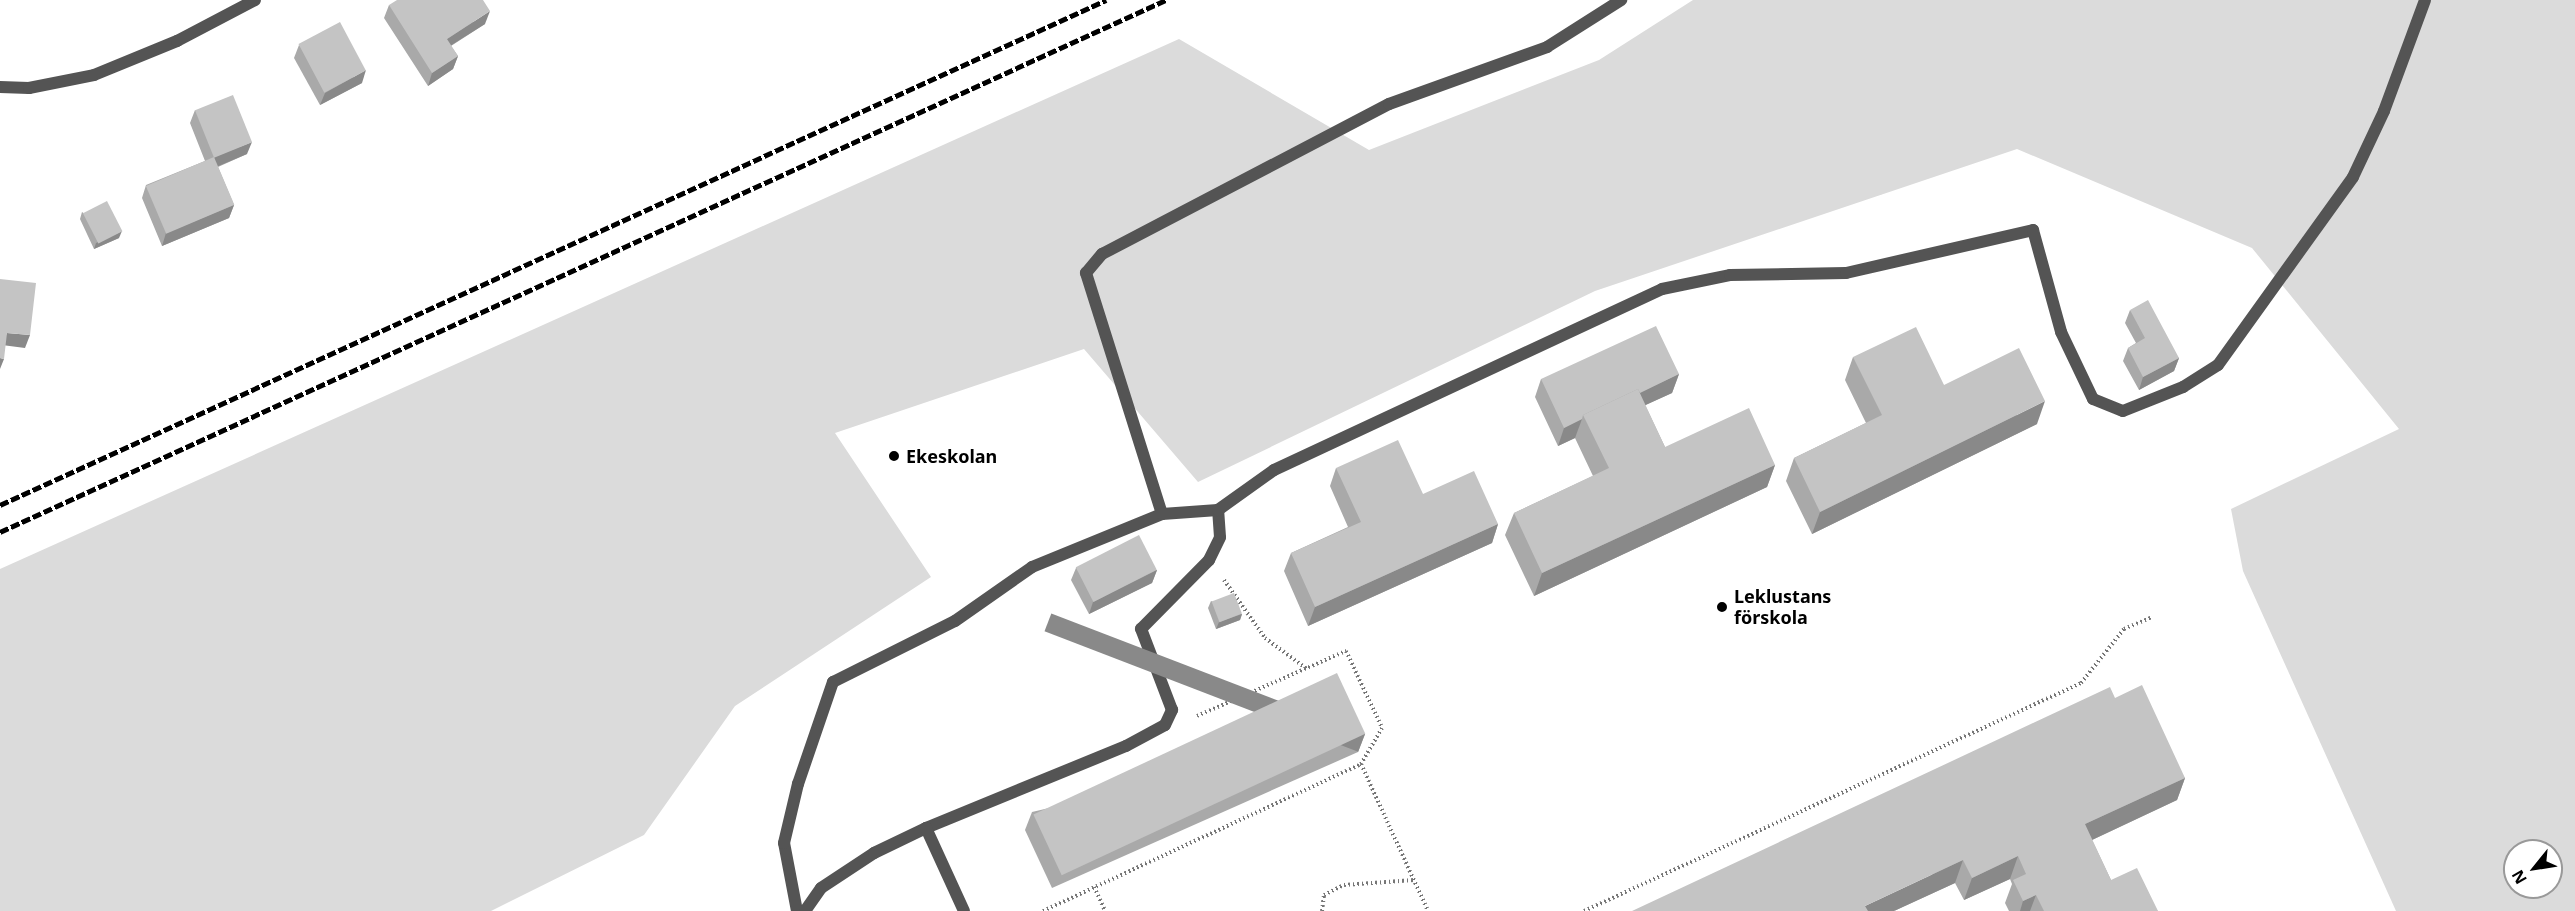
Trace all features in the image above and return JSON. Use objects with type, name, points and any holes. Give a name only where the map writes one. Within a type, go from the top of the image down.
[{"type":"street","points":[[0,87],[30,88],[94,75],[177,41],[255,0]]},
{"type":"street","points":[[1162,514],[1086,273],[1102,254],[1389,104],[1547,46],[1621,0]]},
{"type":"street","points":[[797,911],[784,843],[798,784],[833,682],[955,621],[1032,567],[1162,514],[1218,510],[1274,471],[1662,289],[1730,275],[1846,273],[2033,230],[2061,332],[2093,399],[2122,411],[2183,387],[2218,365],[2353,177],[2384,111],[2425,0]]},
{"type":"street","points":[[805,911],[821,888],[874,853],[926,828],[1126,746],[1165,725],[1172,710],[1140,628],[1209,560],[1220,537],[1218,510]]},
{"type":"street","points":[[926,828],[964,911]]},
{"type":"path","points":[[1209,560],[1265,638],[1307,669]]},
{"type":"path","points":[[1584,911],[2081,683],[2124,629],[2152,617]]},
{"type":"path","points":[[1044,911],[1361,764],[1382,728],[1346,651],[1216,710],[1165,725]]},
{"type":"path","points":[[1361,764],[1428,911]]},
{"type":"path","points":[[1323,911],[1324,895],[1344,885],[1414,880]]},
{"type":"path","points":[[1094,888],[1105,911]]},
{"type":"shaded area","points":[[1693,0],[2575,0],[2575,911],[2396,911],[2243,571],[2231,509],[2399,429],[2252,248],[2017,149],[1595,291],[1198,482],[1084,349],[835,433],[931,577],[735,706],[644,835],[491,911],[0,911],[0,569],[1179,39],[1369,150],[1599,60]]},
{"type":"building","points":[[397,0],[483,0],[490,11],[447,39],[458,56],[432,73],[389,5]]},
{"type":"building","points":[[340,22],[366,71],[324,93],[299,44]]},
{"type":"building","points":[[233,95],[252,142],[214,158],[195,110]]},
{"type":"building","points":[[214,157],[234,205],[166,234],[146,186]]},
{"type":"building","points":[[107,201],[122,231],[98,244],[83,213]]},
{"type":"building","points":[[0,279],[36,283],[30,335],[7,333],[4,359],[0,358]]},
{"type":"building","points":[[2148,300],[2179,358],[2143,377],[2128,348],[2145,338],[2130,310]]},
{"type":"building","points":[[1656,326],[1679,374],[1640,393],[1638,389],[1583,415],[1582,419],[1564,428],[1541,379]]},
{"type":"building","points":[[1916,327],[1944,385],[2019,348],[2045,401],[1820,512],[1794,458],[1882,415],[1853,357]]},
{"type":"building","points":[[1638,389],[1665,447],[1749,408],[1775,465],[1542,573],[1514,513],[1609,468],[1583,415]]},
{"type":"building","points":[[1398,440],[1423,494],[1474,471],[1498,524],[1315,607],[1291,553],[1361,522],[1336,468]]},
{"type":"building","points":[[1139,535],[1157,570],[1093,602],[1076,567]]},
{"type":"building","points":[[1234,593],[1242,614],[1219,622],[1212,602]]},
{"type":"building","points":[[1337,673],[1365,734],[1062,875],[1033,815]]},
{"type":"building","points":[[2142,685],[2185,778],[2085,824],[2111,880],[2137,868],[2158,911],[2044,911],[2036,895],[2023,901],[2013,880],[2026,874],[2018,856],[1972,878],[1963,860],[1865,906],[1868,911],[1632,911],[2110,687],[2115,698]]},
{"type":"railway","points":[[0,505],[1106,0]]},
{"type":"railway","points":[[0,532],[1166,0]]},
{"type":"place","name":"Ekeskolan","points":[[894,456]]},
{"type":"place","name":"Leklustans förskola","points":[[1722,607]]}]
